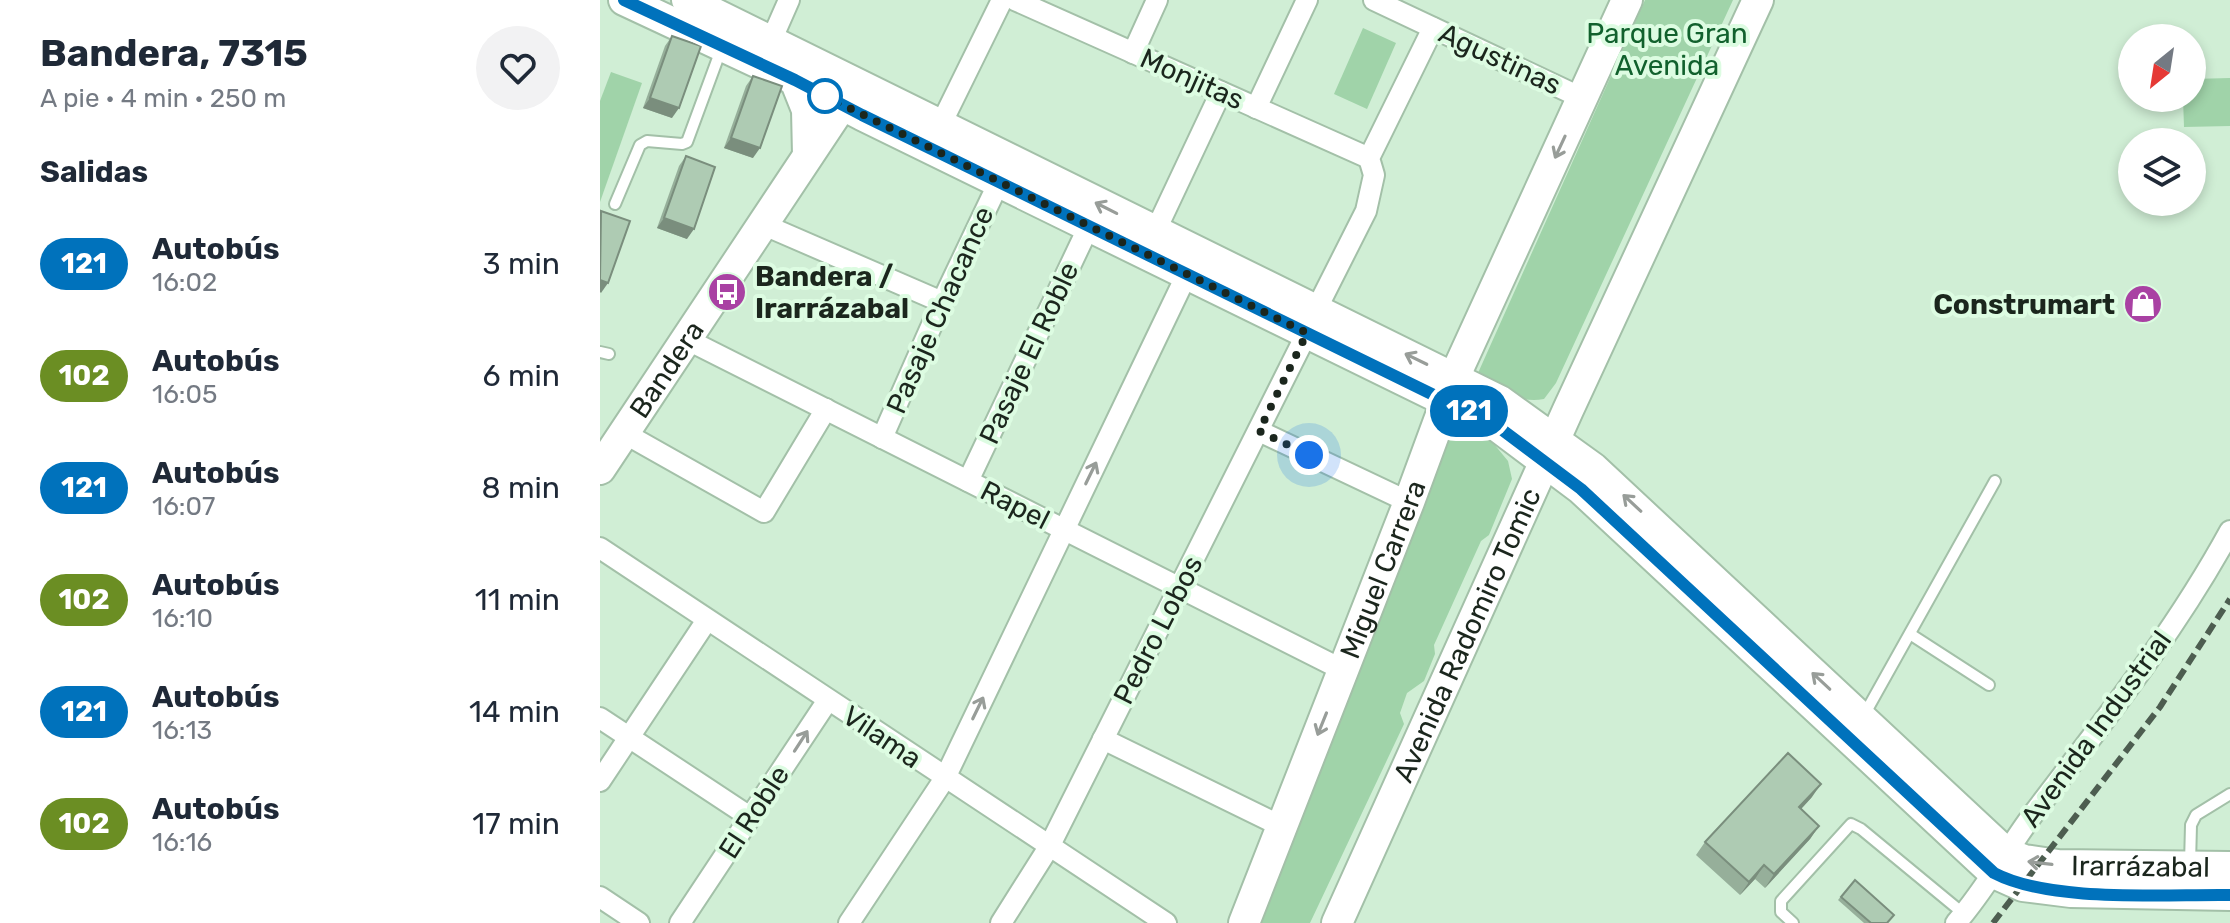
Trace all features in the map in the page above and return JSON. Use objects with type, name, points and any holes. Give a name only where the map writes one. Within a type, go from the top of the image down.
[{"type":"main road","name":"Irarrázabal","points":[[624,0],[795,80],[847,93],[941,124],[1155,232],[1311,321],[1450,389],[1500,401],[1551,450],[1581,489],[2000,863],[2230,867]]},
{"type":"main road","name":"Irarrázabal","points":[[687,0],[771,41],[847,93],[999,182],[1187,274],[1311,321]]},
{"type":"main road","name":"Miguel Carrera","points":[[1244,923],[1409,502],[1450,389],[1627,0]]},
{"type":"main road","name":"Avenida Radomiro Tomic","points":[[1337,923],[1758,0]]},
{"type":"main road","points":[[795,80],[807,110],[808,155]]},
{"type":"main road","name":"Bandera","points":[[601,464],[847,93]]},
{"type":"main road","name":"Irarrázabal","points":[[1551,450],[1593,468],[1862,719],[2023,886],[2071,892],[2230,895]]},
{"type":"street","points":[[771,41],[789,0]]},
{"type":"street","points":[[941,124],[1002,0]]},
{"type":"street","name":"Monjitas","points":[[1015,0],[1054,8],[1133,53],[1369,158]]},
{"type":"street","points":[[1133,53],[1157,0]]},
{"type":"street","points":[[1256,108],[1307,0]]},
{"type":"street","name":"Agustinas","points":[[1374,0],[1582,98]]},
{"type":"street","points":[[1369,158],[1433,28]]},
{"type":"street","points":[[1155,232],[1221,92]]},
{"type":"street","name":"Pedro Lobos","points":[[1001,923],[1049,847],[1366,211],[1374,175],[1369,158]]},
{"type":"street","name":"Pasaje Chacance","points":[[882,438],[999,182]]},
{"type":"street","points":[[762,224],[942,302]]},
{"type":"street","name":"Pasaje El Roble","points":[[968,481],[1089,226]]},
{"type":"street","points":[[849,923],[945,778],[1187,274]]},
{"type":"street","name":"Rapel","points":[[686,339],[1343,670]]},
{"type":"street","name":"Bandera","points":[[624,433],[764,512],[826,409]]},
{"type":"street","points":[[1259,431],[1409,502]]},
{"type":"street","name":"Avenida Industrial","points":[[1960,918],[2144,667],[2205,577],[2230,531]]},
{"type":"street","name":"Vilama","points":[[600,548],[1166,923]]},
{"type":"street","points":[[600,781],[707,620]]},
{"type":"street","name":"El Roble","points":[[680,923],[828,700]]},
{"type":"street","points":[[600,718],[750,817]]},
{"type":"street","points":[[1103,739],[1281,826]]},
{"type":"street","points":[[600,897],[639,923]]},
{"type":"lane","points":[[615,204],[640,145],[647,141],[687,142],[722,46]]},
{"type":"lane","points":[[1862,719],[1995,481]]},
{"type":"lane","points":[[1910,634],[1989,685]]},
{"type":"lane","points":[[2190,866],[2191,825],[2196,815],[2205,808],[2219,804],[2230,794]]},
{"type":"lane","points":[[1793,923],[1781,912],[1781,901],[1851,824],[1861,829],[1960,918]]},
{"type":"green space","name":"Parque Gran Avenida","points":[[1645,0],[1733,0],[1556,383],[1544,399],[1517,397],[1478,373]]},
{"type":"green space","points":[[1363,28],[1396,43],[1367,109],[1334,94]]},
{"type":"green space","points":[[611,72],[642,83],[600,202],[600,101]]},
{"type":"green space","points":[[2230,78],[2230,126],[2184,127],[2183,112],[2206,112],[2206,79]]},
{"type":"green space","points":[[1455,424],[1468,424],[1489,438],[1508,461],[1512,479],[1489,535],[1481,541],[1434,645],[1435,654],[1424,681],[1407,693],[1400,713],[1404,724],[1310,923],[1250,923],[1348,672]]},
{"type":"building","points":[[672,36],[701,46],[679,108],[650,98]]},
{"type":"building","points":[[753,76],[782,86],[760,148],[731,138]]},
{"type":"building","points":[[686,156],[715,167],[694,229],[664,218]]},
{"type":"building","points":[[601,211],[630,221],[608,283],[600,280]]},
{"type":"building","points":[[1788,753],[1821,784],[1799,807],[1819,826],[1774,874],[1764,865],[1749,882],[1705,842]]},
{"type":"building","points":[[1855,880],[1894,915],[1887,923],[1871,923],[1841,897]]},
{"type":"railway","points":[[1993,923],[2160,707],[2230,599]]},
{"type":"bus line","name":"121","points":[[624,0],[795,80],[1497,426],[1581,489],[1994,873],[2023,886],[2071,892],[2230,895]]},
{"type":"place","name":"Bandera / Irarrázabal","points":[[727,292]]},
{"type":"place","name":"Construmart","points":[[2143,304]]},
{"type":"route","points":[[825,96],[1307,333],[1259,431],[1309,455]]}]
